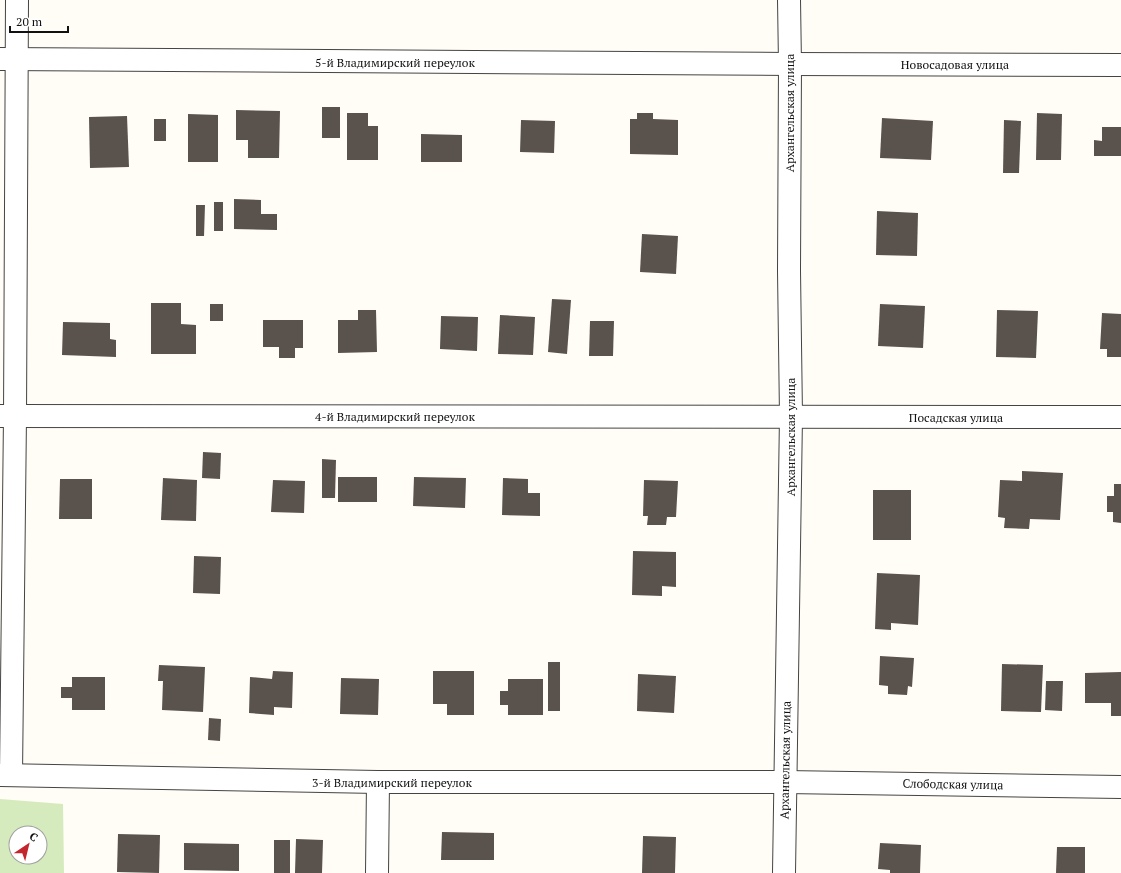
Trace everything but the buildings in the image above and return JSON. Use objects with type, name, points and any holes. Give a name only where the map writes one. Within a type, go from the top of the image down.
[{"type":"street","points":[[5,775],[9,59],[17,0]]},
{"type":"street","name":"Архангельская улица","points":[[784,873],[791,416],[789,271],[789,0]]},
{"type":"street","name":"5-й Владимирский переулок","points":[[9,59],[790,64]]},
{"type":"street","name":"Новосадовая улица","points":[[790,64],[1121,65]]},
{"type":"street","name":"4-й Владимирский переулок","points":[[7,416],[791,416]]},
{"type":"street","name":"Посадская улица","points":[[791,416],[1121,417]]},
{"type":"street","name":"3-й Владимирский переулок","points":[[5,775],[378,782],[785,782]]},
{"type":"street","points":[[377,873],[378,782]]},
{"type":"street","name":"Слободская улица","points":[[785,782],[1121,786]]},
{"type":"green space","points":[[0,799],[63,804],[64,873],[0,873]]}]
